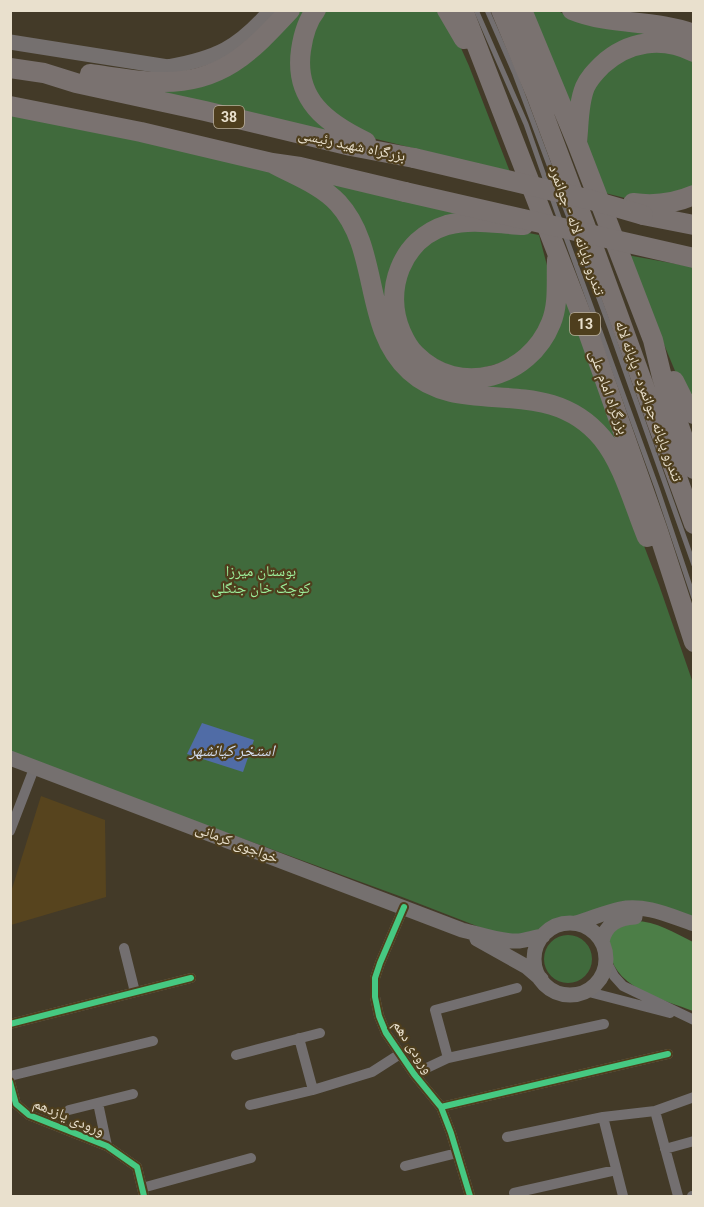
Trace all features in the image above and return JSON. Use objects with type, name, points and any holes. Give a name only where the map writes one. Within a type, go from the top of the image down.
[{"type":"highway","points":[[44,73],[81,73],[159,82],[182,82],[198,78],[230,66],[246,55],[290,10]]},
{"type":"highway","points":[[316,10],[308,23],[300,54],[301,74],[306,91],[316,109],[327,119],[350,135],[385,151]]},
{"type":"highway","points":[[447,10],[461,36],[483,62]]},
{"type":"highway","name":"بزرگراه امام علی","points":[[463,10],[589,335],[688,604],[693,642]]},
{"type":"highway","name":"13","points":[[501,10],[597,256],[693,524]]},
{"type":"highway","points":[[522,10],[653,340],[693,414]]},
{"type":"highway","points":[[572,10],[598,18],[669,26],[693,34]]},
{"type":"highway","points":[[576,143],[585,88],[591,76],[610,58],[622,50],[661,42],[693,52]]},
{"type":"highway","name":"بزرگراه شهید رئیسی","points":[[10,68],[44,73],[351,146],[385,151],[638,209],[693,225]]},
{"type":"highway","name":"38","points":[[10,106],[141,132],[272,163],[300,167],[693,258]]},
{"type":"highway","points":[[272,163],[318,187],[336,201],[345,212],[361,246],[382,330],[396,356],[413,374],[435,386],[469,395],[518,398],[549,403],[577,416],[602,439],[618,466],[662,574],[688,604]]},
{"type":"highway","points":[[638,209],[648,205],[684,200],[693,195]]},
{"type":"highway","points":[[540,224],[462,222],[446,225],[422,238],[411,248],[396,278],[393,297],[395,318],[410,350],[438,370],[452,375],[482,378],[494,376],[517,365],[533,352],[546,333],[554,315],[557,251]]},
{"type":"highway","points":[[653,340],[662,377],[693,469]]},
{"type":"main road","points":[[10,42],[168,67],[220,53],[252,32],[272,10]]},
{"type":"main road","name":"خواجوی کرمانی","points":[[10,758],[462,930]]},
{"type":"main road","points":[[575,924],[618,909],[638,907],[693,924]]},
{"type":"main road","points":[[602,941],[612,923],[637,916],[656,920],[693,934]]},
{"type":"main road","points":[[462,930],[527,968],[547,986],[564,994],[585,991],[600,980],[606,961],[602,941],[590,928],[575,924],[560,924],[551,929],[543,936],[535,952],[535,962],[541,979]]},
{"type":"main road","points":[[462,930],[512,941],[543,936]]},
{"type":"street","points":[[10,831],[35,766]]},
{"type":"street","name":"ورودی دهم","points":[[404,907],[375,978],[375,997],[379,1016],[400,1054],[441,1107],[470,1197]]},
{"type":"street","points":[[124,948],[135,992]]},
{"type":"street","points":[[606,961],[614,976],[624,986],[693,1020]]},
{"type":"street","points":[[10,1024],[191,978]]},
{"type":"street","points":[[448,1058],[435,1011],[517,988]]},
{"type":"street","points":[[585,991],[682,1016]]},
{"type":"street","points":[[414,1074],[448,1058],[604,1024]]},
{"type":"street","points":[[236,1055],[320,1033]]},
{"type":"street","points":[[299,1038],[313,1090]]},
{"type":"street","points":[[10,1076],[153,1041]]},
{"type":"street","points":[[250,1105],[313,1090],[372,1071],[400,1054]]},
{"type":"street","points":[[441,1107],[668,1054]]},
{"type":"street","name":"ورودی یازدهم","points":[[10,1082],[16,1104],[29,1115],[108,1146],[137,1167],[143,1192]]},
{"type":"street","points":[[69,1110],[133,1094]]},
{"type":"street","points":[[507,1137],[603,1117],[655,1111],[693,1097]]},
{"type":"street","points":[[98,1103],[108,1146]]},
{"type":"street","points":[[655,1111],[678,1197]]},
{"type":"street","points":[[603,1117],[623,1197]]},
{"type":"street","points":[[665,1149],[693,1141]]},
{"type":"street","points":[[405,1166],[457,1153]]},
{"type":"street","points":[[143,1192],[250,1158]]},
{"type":"street","points":[[514,1193],[616,1170]]},
{"type":"lane","name":"تندرو پایانه لاله - جوانمرد","points":[[476,10],[526,124],[657,488],[688,604]]},
{"type":"lane","name":"تندرو پایانه جوانمرد - پایانه لاله","points":[[488,10],[515,74],[610,328],[693,566]]},
{"type":"shaded area","points":[[41,796],[105,820],[106,897],[11,925],[11,892]]},
{"type":"green space","points":[[298,11],[309,11],[294,61],[351,140],[104,83],[175,88]]},
{"type":"green space","points":[[322,11],[441,11],[448,19],[469,66],[510,172],[360,135],[338,124],[305,75],[316,17]]},
{"type":"green space","points":[[527,11],[558,11],[564,14],[666,30],[606,55],[575,126]]},
{"type":"green space","points":[[654,48],[693,60],[693,189],[682,196],[629,199],[605,193],[587,148],[588,96],[611,62]]},
{"type":"green space","name":"بوستان میرزا کوچک خان جنگلی","points":[[10,115],[278,172],[312,187],[347,224],[394,360],[534,404],[584,426],[617,475],[693,683],[693,921],[659,910],[561,918],[553,920],[533,933],[516,936],[487,930],[11,754]]},
{"type":"green space","points":[[311,178],[508,222],[420,234],[389,294],[433,373],[524,366],[560,282],[651,538],[595,426],[471,392],[404,359],[370,259]]},
{"type":"green space","points":[[513,230],[539,235],[549,273],[551,310],[522,357],[464,373],[413,347],[398,293],[424,242],[439,232]]},
{"type":"green space","points":[[627,255],[693,267],[693,407],[680,383]]},
{"type":"green space","points":[[635,921],[658,925],[693,942],[693,1011],[644,992],[632,985],[614,966],[609,942],[612,931]]},
{"type":"green space","points":[[568,935],[585,942],[592,959],[585,976],[568,983],[551,976],[544,959],[551,942]]},
{"type":"water","name":"استخر کیانشهر","points":[[202,723],[254,740],[243,772],[187,754]]},
{"type":"cycle path","points":[[404,907],[375,978],[375,997],[379,1016],[386,1033],[414,1074],[441,1107],[470,1196]]},
{"type":"cycle path","points":[[10,1024],[191,978]]},
{"type":"cycle path","points":[[441,1107],[668,1054]]},
{"type":"cycle path","points":[[10,1082],[16,1104],[29,1115],[107,1146],[137,1167],[144,1196]]}]
